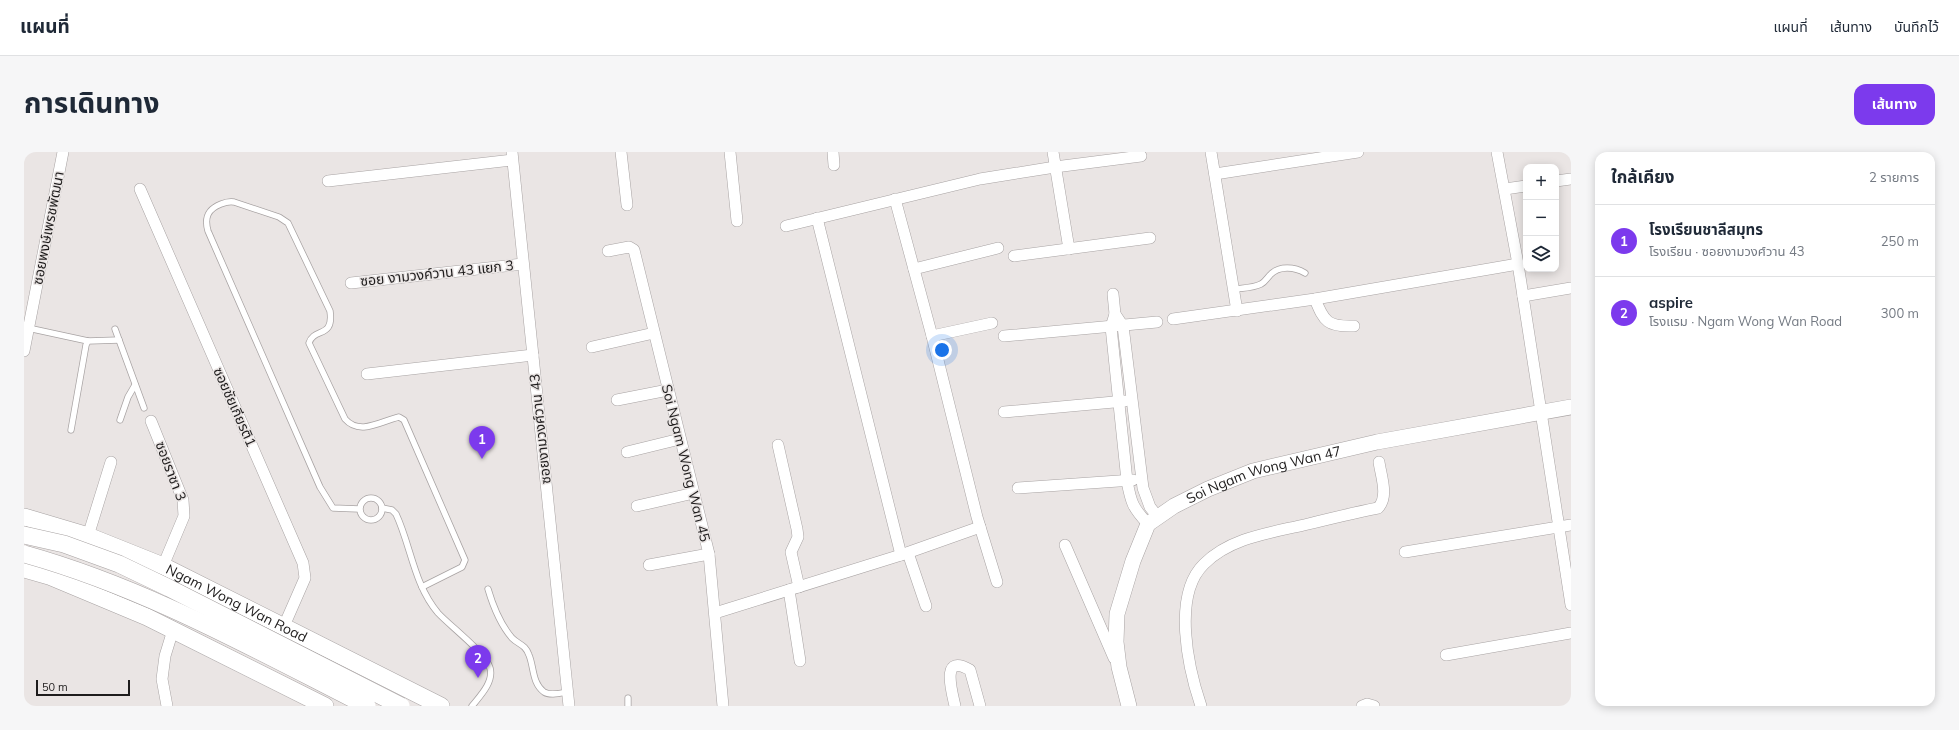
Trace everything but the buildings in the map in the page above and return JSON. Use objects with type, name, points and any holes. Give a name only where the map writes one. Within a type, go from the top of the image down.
[{"type":"main road","name":"Ngam Wong Wan Road","points":[[24,517],[88,536],[163,566],[441,706]]},
{"type":"main road","points":[[49,576],[35,564],[32,551],[34,540],[38,534],[55,525]]},
{"type":"main road","name":"Ngam Wong Wan Road","points":[[24,535],[64,544],[119,564],[401,706]]},
{"type":"main road","points":[[24,554],[110,581],[164,604],[367,706]]},
{"type":"main road","points":[[24,569],[49,576],[96,594],[173,630],[325,706]]},
{"type":"street","name":"ซอยพงษ์เพรชพัฒนา","points":[[24,351],[26,328],[63,152]]},
{"type":"street","points":[[621,152],[627,205]]},
{"type":"street","points":[[730,152],[737,221]]},
{"type":"street","points":[[833,152],[834,165]]},
{"type":"street","points":[[1052,152],[1069,249]]},
{"type":"street","points":[[1211,152],[1237,311]]},
{"type":"street","points":[[1215,174],[1358,152]]},
{"type":"street","points":[[1497,152],[1518,264],[1571,605]]},
{"type":"street","points":[[328,181],[512,156]]},
{"type":"street","name":"ซอยงามวงศ์วาน 43","points":[[512,156],[569,706]]},
{"type":"street","points":[[786,226],[980,179],[1055,167],[1141,156]]},
{"type":"street","points":[[1559,181],[1571,179]]},
{"type":"street","points":[[1505,189],[1523,186]]},
{"type":"street","name":"ซอยชัยเกียรติ1","points":[[140,189],[303,563],[305,578],[284,626]]},
{"type":"street","points":[[895,199],[932,336],[980,528],[997,582]]},
{"type":"street","points":[[817,218],[905,554],[926,606]]},
{"type":"street","points":[[1014,256],[1150,238]]},
{"type":"street","name":"Soi Ngam Wong Wan 45","points":[[608,251],[629,247],[634,250],[709,554],[716,613],[723,706]]},
{"type":"street","points":[[914,269],[998,248]]},
{"type":"street","name":"ซอย งามวงค์วาน 43 แยก 3","points":[[351,283],[523,264]]},
{"type":"street","points":[[1173,319],[1315,299],[1518,264]]},
{"type":"street","points":[[1523,296],[1571,288]]},
{"type":"street","points":[[1113,294],[1115,314],[1111,327],[1127,481],[1134,510],[1153,521]]},
{"type":"street","points":[[1315,299],[1321,315],[1326,321],[1333,325],[1354,326]]},
{"type":"street","points":[[1115,314],[1123,326],[1142,479],[1153,521],[1133,561],[1117,614],[1116,642],[1118,667]]},
{"type":"street","points":[[1004,336],[1157,322]]},
{"type":"street","points":[[932,336],[992,323]]},
{"type":"street","points":[[592,347],[654,333]]},
{"type":"street","points":[[367,374],[533,354]]},
{"type":"street","points":[[617,400],[668,390]]},
{"type":"street","points":[[1004,412],[1132,400]]},
{"type":"street","name":"Soi Ngam Wong Wan 47","points":[[1153,521],[1174,506],[1208,489],[1253,471],[1377,442],[1571,407]]},
{"type":"street","name":"ซอยราชา 3","points":[[151,421],[183,500],[184,508],[184,516],[163,566]]},
{"type":"street","points":[[627,452],[680,439]]},
{"type":"street","points":[[778,445],[798,537],[791,552],[800,661]]},
{"type":"street","points":[[88,536],[111,462]]},
{"type":"street","points":[[1201,706],[1186,648],[1185,610],[1189,588],[1203,565],[1222,549],[1255,536],[1378,508],[1383,503],[1384,494],[1379,462]]},
{"type":"street","points":[[1018,488],[1142,479]]},
{"type":"street","points":[[637,506],[694,493]]},
{"type":"street","points":[[1405,552],[1571,525]]},
{"type":"street","points":[[716,613],[905,554],[980,528]]},
{"type":"street","points":[[1065,545],[1118,667],[1129,706]]},
{"type":"street","points":[[649,565],[709,554]]},
{"type":"street","points":[[167,706],[162,679],[165,656],[173,630]]},
{"type":"street","points":[[1446,655],[1571,633]]},
{"type":"street","points":[[955,706],[949,677],[950,672],[954,667],[959,666],[970,670],[980,706]]},
{"type":"street","points":[[1362,706],[1367,704],[1374,706]]},
{"type":"lane","points":[[359,509],[333,508],[320,487],[208,231],[206,218],[214,206],[227,202],[234,202],[279,217],[288,223],[330,312],[331,325],[327,330],[312,338],[309,343],[345,419],[352,426],[362,428],[399,417],[404,420],[465,560],[462,568],[422,587]]},
{"type":"lane","points":[[1234,289],[1259,285],[1264,283],[1271,274],[1288,268],[1298,268],[1305,273]]},
{"type":"lane","points":[[26,328],[88,341],[119,340]]},
{"type":"lane","points":[[115,329],[144,408]]},
{"type":"lane","points":[[71,430],[88,341]]},
{"type":"lane","points":[[120,420],[128,397],[136,385]]},
{"type":"lane","points":[[382,508],[379,517],[372,521],[362,517],[359,509],[363,501],[369,498],[377,500],[382,508],[392,510],[396,514],[422,587],[437,612],[475,649],[489,666],[491,674],[488,684],[472,706]]},
{"type":"lane","points":[[488,589],[495,610],[503,625],[513,639],[523,645],[529,656],[537,684],[544,692],[550,694],[568,692]]},
{"type":"lane","points":[[628,698],[628,706]]},
{"type":"place","name":"โรงเรียนชาลีสมุทร","points":[[482,459]]},
{"type":"place","name":"aspire","points":[[478,678]]}]
